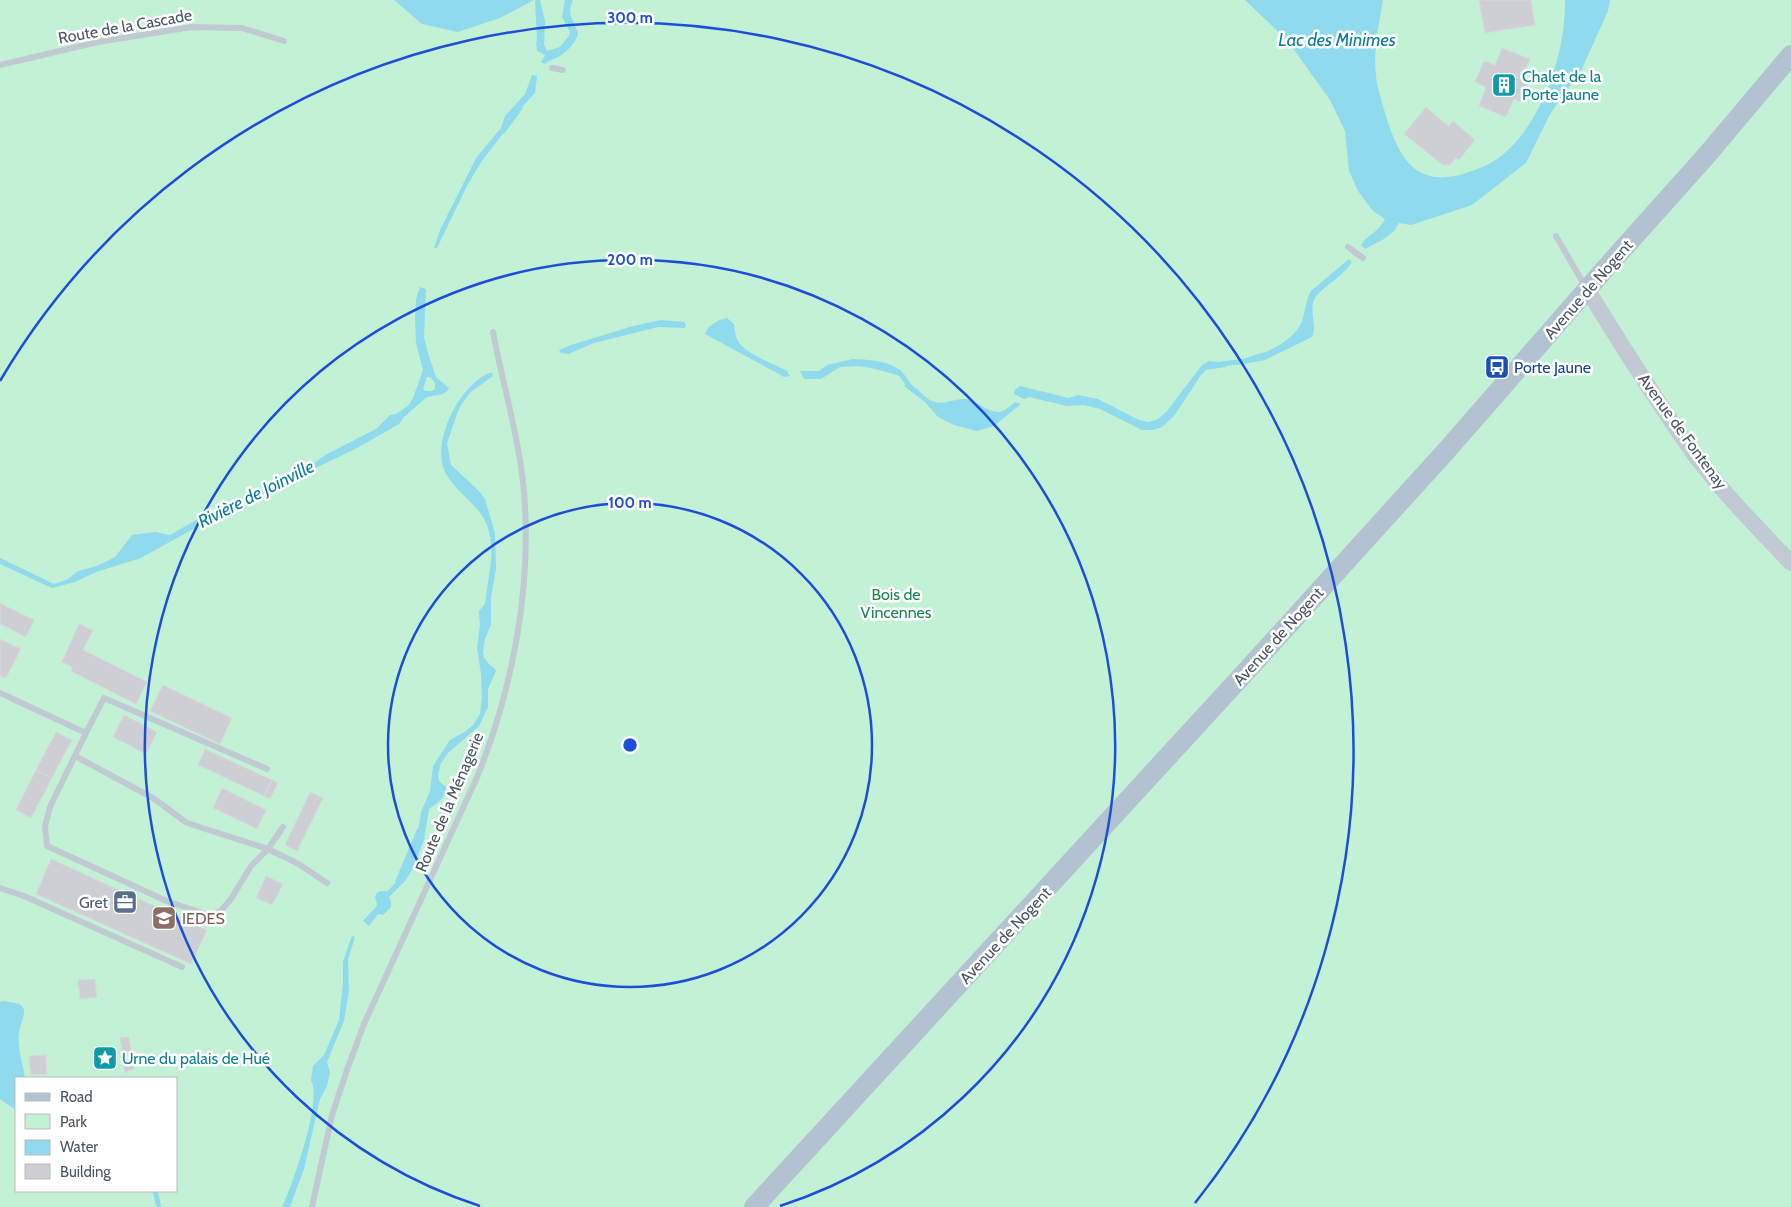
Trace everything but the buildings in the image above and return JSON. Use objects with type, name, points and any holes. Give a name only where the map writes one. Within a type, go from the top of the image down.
[{"type":"main road","name":"Avenue de Nogent","points":[[754,1207],[1447,450],[1706,156],[1791,55]]},
{"type":"street","name":"Avenue de Fontenay","points":[[1587,289],[1668,418],[1699,460],[1751,521],[1791,563]]},
{"type":"lane","name":"Route de la Cascade","points":[[0,65],[98,42],[192,27],[242,28],[284,40]]},
{"type":"lane","points":[[552,68],[563,70]]},
{"type":"lane","points":[[1556,236],[1587,289]]},
{"type":"lane","points":[[1349,248],[1363,258]]},
{"type":"lane","name":"Route de la Ménagerie","points":[[312,1207],[332,1115],[347,1070],[364,1024],[489,748],[514,655],[520,615],[526,532],[524,491],[510,408],[493,332]]},
{"type":"lane","points":[[0,693],[86,733]]},
{"type":"lane","points":[[267,769],[104,698],[50,807],[45,826],[47,846],[169,902],[209,915],[220,912],[231,899],[251,866],[268,849],[283,827]]},
{"type":"lane","points":[[75,756],[153,798],[187,823],[268,849],[297,863],[327,883]]},
{"type":"lane","points":[[0,888],[24,896],[182,968]]},
{"type":"green space","name":"Bois de Vincennes","points":[[0,0],[1791,0],[1791,1207],[0,1207]]},
{"type":"water","points":[[394,0],[534,0],[500,18],[458,32],[422,24]]},
{"type":"water","points":[[535,0],[540,0],[545,21],[544,45],[547,51],[560,47],[569,36],[570,32],[562,17],[565,0],[573,0],[570,14],[578,33],[574,43],[566,52],[545,64],[541,62],[545,55],[537,51]]},
{"type":"water","name":"Lac des Minimes","points":[[1245,0],[1383,0],[1375,67],[1378,90],[1390,128],[1403,155],[1411,165],[1421,173],[1433,177],[1448,177],[1478,169],[1499,158],[1521,136],[1533,119],[1543,100],[1557,60],[1562,39],[1565,0],[1610,0],[1608,11],[1580,73],[1549,116],[1526,163],[1472,205],[1411,225],[1399,223],[1394,231],[1384,239],[1365,249],[1361,245],[1379,228],[1385,219],[1373,211],[1358,191],[1349,171],[1345,131],[1330,100],[1287,40]]},
{"type":"water","points":[[532,75],[537,76],[535,93],[508,119],[505,131],[481,162],[467,186],[437,248],[434,248],[440,230],[476,158],[501,128],[505,116],[525,94]]},
{"type":"water","points":[[1349,259],[1352,262],[1348,268],[1315,298],[1312,308],[1314,332],[1312,337],[1265,360],[1239,365],[1248,357],[1266,352],[1293,334],[1302,322],[1311,291]]},
{"type":"water","points":[[420,287],[426,289],[424,337],[436,377],[449,388],[443,394],[427,397],[404,417],[399,424],[359,447],[211,519],[141,558],[96,572],[75,582],[52,588],[0,564],[0,558],[54,584],[68,579],[78,571],[97,566],[115,557],[132,535],[155,532],[170,535],[203,516],[313,464],[327,454],[376,429],[390,415],[396,414],[408,406],[413,398],[423,370],[416,343],[416,299]],"holes":[[[427,377],[430,377],[435,383],[435,389],[425,391],[423,389]]]},
{"type":"water","points":[[727,318],[734,324],[737,339],[745,349],[787,371],[790,376],[784,377],[705,334],[714,323]]},
{"type":"water","points":[[661,320],[684,322],[686,325],[685,328],[658,327],[594,343],[568,354],[561,353],[559,350],[633,326]]},
{"type":"water","points":[[853,359],[888,364],[895,367],[905,377],[858,366],[840,367],[821,379],[804,379],[800,371],[819,371],[827,365]]},
{"type":"water","points":[[1209,361],[1229,363],[1226,367],[1206,370],[1174,416],[1162,427],[1153,430],[1142,430],[1100,409],[1084,405],[1067,406],[1029,397],[1024,399],[1014,394],[1015,390],[1020,386],[1069,398],[1078,395],[1098,399],[1139,420],[1149,422],[1158,419],[1167,411],[1202,365]]},
{"type":"water","points":[[492,372],[493,376],[471,392],[463,402],[447,443],[451,465],[485,499],[495,533],[496,569],[491,598],[491,624],[485,639],[483,652],[484,658],[496,671],[488,689],[488,707],[479,726],[448,753],[441,763],[438,774],[439,781],[446,787],[446,791],[441,800],[429,809],[424,840],[412,870],[406,880],[389,897],[391,907],[383,915],[378,914],[369,926],[363,921],[376,907],[376,894],[380,891],[388,891],[403,874],[416,843],[421,812],[430,791],[433,766],[450,740],[473,725],[480,714],[482,697],[481,674],[477,648],[480,625],[479,611],[485,604],[491,561],[490,534],[483,517],[446,474],[442,461],[442,447],[445,431],[459,401],[480,378]]},
{"type":"water","points":[[906,384],[911,385],[928,399],[936,402],[966,399],[994,412],[1001,412],[1015,402],[1021,404],[994,426],[977,431],[954,425],[938,417],[925,402],[904,386]]},
{"type":"water","points":[[352,936],[355,937],[348,960],[349,991],[344,1021],[327,1062],[330,1072],[327,1086],[320,1099],[304,1169],[290,1207],[282,1207],[299,1163],[310,1123],[314,1091],[311,1081],[313,1066],[324,1055],[339,1020],[343,961]]},
{"type":"water","points":[[0,1002],[20,1004],[24,1009],[19,1050],[25,1077],[15,1077],[15,1109],[0,1099]]},
{"type":"waterway","name":"Rivière de Joinville","points":[[503,131],[520,108]]},
{"type":"waterway","points":[[1222,364],[1246,361]]},
{"type":"waterway","points":[[899,372],[912,389]]},
{"type":"waterway","points":[[398,881],[419,831]]},
{"type":"waterway","points":[[155,1192],[159,1207]]},
{"type":"place","name":"Chalet de la Porte Jaune","points":[[1504,85]]},
{"type":"place","name":"Porte Jaune","points":[[1497,367]]},
{"type":"place","name":"Gret","points":[[125,902]]},
{"type":"place","name":"IEDES","points":[[164,918]]},
{"type":"place","name":"Urne du palais de Hué","points":[[105,1058]]}]
